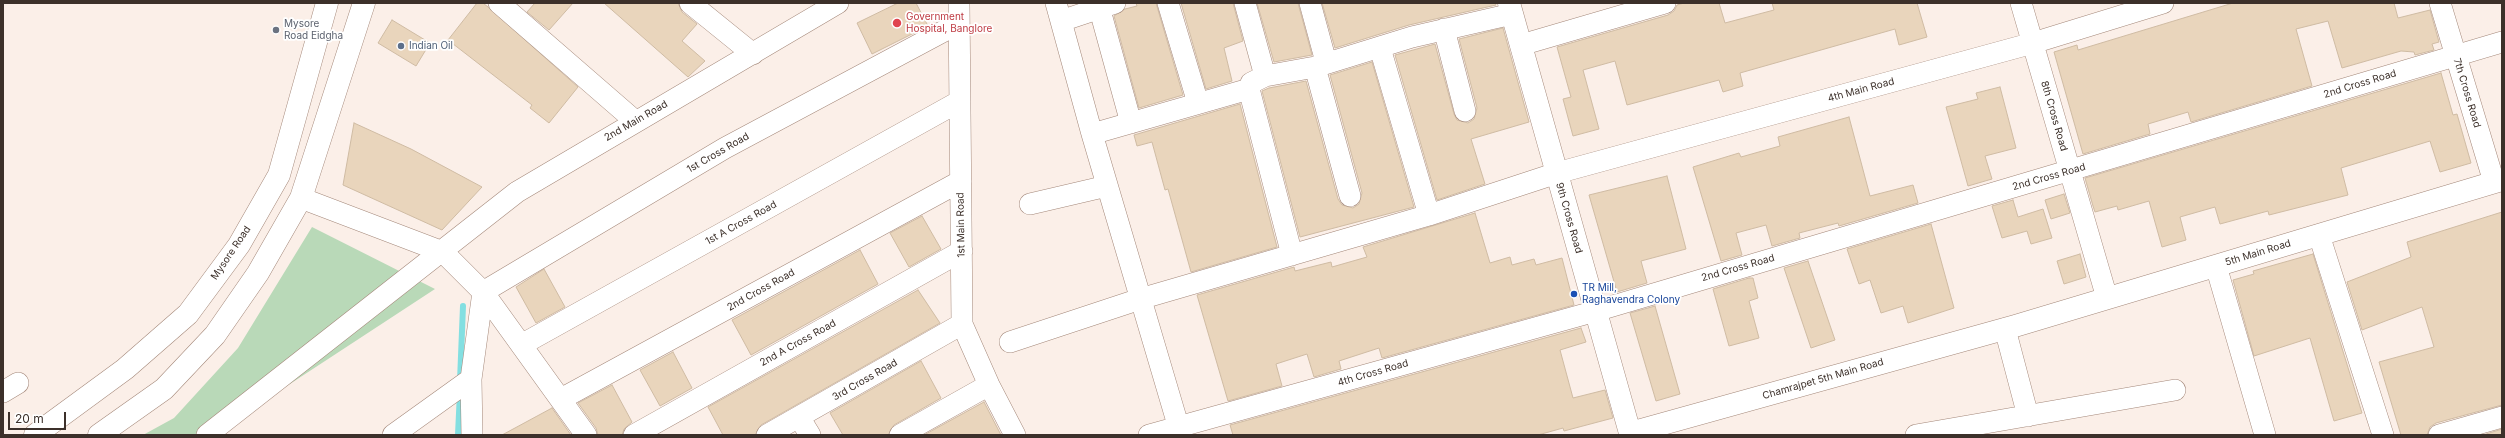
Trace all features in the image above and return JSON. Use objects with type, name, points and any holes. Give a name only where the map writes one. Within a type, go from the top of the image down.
[{"type":"main road","name":"Mysore Road","points":[[35,435],[124,369],[188,314],[239,245],[279,175],[327,3]]},
{"type":"main road","points":[[99,435],[164,389],[215,335],[258,273],[301,198],[364,3]]},
{"type":"main road","name":"9th Cross Road","points":[[1511,9],[1629,434]]},
{"type":"main road","name":"5th Main Road","points":[[2010,327],[2498,181]]},
{"type":"main road","name":"Chamrajpet 5th Main Road","points":[[1629,434],[2010,327]]},
{"type":"street","points":[[499,3],[635,121]]},
{"type":"street","points":[[690,3],[753,54]]},
{"type":"street","points":[[1168,3],[1198,103]]},
{"type":"street","points":[[1245,3],[1257,83],[1292,255]]},
{"type":"street","points":[[1310,3],[1321,64],[1350,196]]},
{"type":"street","points":[[1521,45],[1665,3]]},
{"type":"street","name":"8th Cross Road","points":[[2021,3],[2107,298]]},
{"type":"street","name":"4th Main Road","points":[[1010,342],[1140,299],[1429,215],[1557,173],[2033,42],[2163,3]]},
{"type":"street","name":"7th Cross Road","points":[[2440,3],[2456,56],[2498,181]]},
{"type":"street","points":[[1131,123],[1104,5],[1059,12],[1092,134],[1179,433]]},
{"type":"street","name":"2nd Main Road","points":[[207,435],[443,252],[517,192],[635,121],[753,54],[829,6]]},
{"type":"street","points":[[1092,134],[1198,103],[1257,83],[1511,9]]},
{"type":"street","name":"1st Main Road","points":[[959,13],[962,324],[988,385],[1015,435]]},
{"type":"street","name":"1st Cross Road","points":[[482,292],[725,148],[959,13]]},
{"type":"street","points":[[1444,29],[1465,111]]},
{"type":"street","name":"2nd Cross Road","points":[[1596,311],[2502,42]]},
{"type":"street","points":[[1380,48],[1429,215]]},
{"type":"street","name":"1st A Cross Road","points":[[521,345],[960,101]]},
{"type":"street","name":"2nd Cross Road","points":[[561,398],[961,181]]},
{"type":"street","points":[[1030,204],[1107,186]]},
{"type":"street","points":[[301,198],[443,252],[482,292],[561,398],[586,435]]},
{"type":"street","points":[[2319,235],[2383,435]]},
{"type":"street","name":"2nd A Cross Road","points":[[634,435],[962,251]]},
{"type":"street","points":[[2216,266],[2265,435]]},
{"type":"street","points":[[472,435],[471,379],[482,292]]},
{"type":"street","name":"4th Cross Road","points":[[1149,435],[1179,433],[1596,311]]},
{"type":"street","name":"3rd Cross Road","points":[[767,435],[962,324]]},
{"type":"street","points":[[2010,327],[2028,416]]},
{"type":"street","points":[[393,435],[471,379]]},
{"type":"street","points":[[900,435],[988,385]]},
{"type":"street","points":[[1916,435],[2175,390]]},
{"type":"street","points":[[799,417],[810,435]]},
{"type":"street","points":[[2439,435],[2502,417]]},
{"type":"green space","points":[[312,227],[435,289],[212,435],[143,435],[174,418],[238,348]]},
{"type":"building","points":[[477,3],[483,3],[488,7],[578,87],[549,123],[530,108],[532,105],[448,40]]},
{"type":"building","points":[[535,3],[573,3],[549,30],[527,12]]},
{"type":"building","points":[[604,3],[678,3],[682,12],[697,24],[682,41],[705,61],[688,77]]},
{"type":"building","points":[[898,3],[916,3],[928,26],[872,54],[857,23]]},
{"type":"building","points":[[1136,3],[1156,3],[1183,95],[1139,108],[1114,16],[1125,9],[1137,6]]},
{"type":"building","points":[[1181,3],[1233,3],[1243,41],[1224,48],[1232,81],[1206,89]]},
{"type":"building","points":[[1257,3],[1298,3],[1312,55],[1274,62]]},
{"type":"building","points":[[1322,3],[1495,3],[1496,5],[1409,25],[1335,48]]},
{"type":"building","points":[[1684,3],[1719,3],[1725,23],[1774,10],[1772,3],[1917,3],[1927,37],[1899,45],[1895,29],[1740,73],[1743,86],[1723,92],[1719,80],[1627,105],[1615,61],[1583,70],[1599,129],[1573,136],[1563,99],[1571,97],[1557,47],[1668,15],[1674,11],[1677,5]]},
{"type":"building","points":[[2233,3],[2394,3],[2398,18],[2430,10],[2439,42],[2432,44],[2434,50],[2415,55],[2414,52],[2401,51],[2342,68],[2328,21],[2296,29],[2312,86],[2191,122],[2188,112],[2148,124],[2150,134],[2083,154],[2054,52],[2077,45],[2078,50]]},
{"type":"building","points":[[392,20],[430,43],[416,66],[378,43]]},
{"type":"building","points":[[1503,28],[1529,122],[1471,139],[1485,184],[1437,200],[1395,55],[1435,44],[1454,114],[1457,120],[1468,123],[1474,119],[1477,108],[1459,39]]},
{"type":"building","points":[[1372,62],[1414,207],[1300,237],[1262,91],[1269,88],[1306,81],[1338,199],[1342,205],[1353,208],[1359,204],[1362,193],[1330,75]]},
{"type":"building","points":[[2441,73],[2453,115],[2457,114],[2471,163],[2440,172],[2430,141],[2341,168],[2348,195],[2269,215],[2268,211],[2220,224],[2215,207],[2180,217],[2186,240],[2162,247],[2149,201],[2118,210],[2117,206],[2095,212],[2085,178]]},
{"type":"building","points":[[2000,87],[2016,148],[1985,156],[1992,179],[1968,186],[1946,107],[1978,99],[1976,93]]},
{"type":"building","points":[[1240,104],[1277,247],[1191,272],[1168,189],[1165,190],[1152,142],[1137,146],[1134,135]]},
{"type":"building","points":[[1849,117],[1870,196],[1913,185],[1918,203],[1839,226],[1838,223],[1799,233],[1800,238],[1772,246],[1766,225],[1736,233],[1742,255],[1721,261],[1693,167],[1739,153],[1741,157],[1780,146],[1778,137]]},
{"type":"building","points":[[354,123],[411,149],[482,187],[442,230],[343,185]]},
{"type":"building","points":[[1667,176],[1686,249],[1641,261],[1647,283],[1617,292],[1589,195]]},
{"type":"building","points":[[2064,194],[2070,213],[2051,219],[2045,200]]},
{"type":"building","points":[[2013,200],[2018,217],[2043,209],[2052,238],[2031,244],[2027,231],[2002,238],[1992,206]]},
{"type":"building","points":[[2502,212],[2502,405],[2436,423],[2430,427],[2427,435],[2401,435],[2379,362],[2434,347],[2422,307],[2362,330],[2347,282],[2411,257],[2407,242]]},
{"type":"building","points":[[1475,213],[1490,263],[1510,257],[1512,265],[1534,259],[1536,265],[1562,258],[1574,305],[1382,358],[1379,348],[1339,361],[1341,369],[1314,377],[1307,354],[1276,364],[1282,386],[1228,401],[1197,295],[1294,267],[1295,271],[1331,262],[1332,267],[1367,257],[1363,247]]},
{"type":"building","points":[[922,216],[941,249],[909,267],[890,233]]},
{"type":"building","points":[[1931,224],[1954,308],[1908,323],[1903,306],[1881,313],[1870,280],[1859,284],[1847,249]]},
{"type":"building","points":[[860,250],[878,284],[751,355],[732,320]]},
{"type":"building","points":[[2080,254],[2086,277],[2064,284],[2057,261]]},
{"type":"building","points":[[2313,254],[2362,413],[2334,421],[2310,338],[2254,356],[2233,280],[2254,274],[2253,271]]},
{"type":"building","points":[[1808,261],[1835,340],[1811,348],[1784,268]]},
{"type":"building","points":[[544,269],[565,307],[536,323],[516,287]]},
{"type":"building","points":[[1753,278],[1758,298],[1749,301],[1759,338],[1729,346],[1713,289]]},
{"type":"building","points":[[918,290],[940,323],[761,425],[755,435],[723,435],[708,407]]},
{"type":"building","points":[[1655,306],[1680,394],[1656,401],[1630,313]]},
{"type":"building","points":[[1581,328],[1586,342],[1560,350],[1573,398],[1605,390],[1613,418],[1564,431],[1563,428],[1538,435],[1233,435],[1230,425]]},
{"type":"building","points":[[673,352],[692,388],[660,406],[640,370]]},
{"type":"building","points":[[921,361],[941,398],[894,425],[888,435],[843,435],[830,413]]},
{"type":"building","points":[[612,385],[632,422],[624,429],[622,435],[598,435],[596,428],[578,403]]},
{"type":"building","points":[[984,402],[1001,435],[924,435]]},
{"type":"building","points":[[552,408],[571,435],[502,435]]},
{"type":"building","points":[[2502,429],[2502,435],[2483,435]]},
{"type":"waterway","points":[[460,381],[463,306]]},
{"type":"waterway","points":[[458,435],[460,392]]},
{"type":"place","name":"Government Hospital, Banglore","points":[[897,23]]},
{"type":"place","name":"Mysore Road Eidgha","points":[[276,30]]},
{"type":"place","name":"Indian Oil","points":[[401,46]]},
{"type":"place","name":"TR Mill, Raghavendra Colony","points":[[1574,294]]}]
